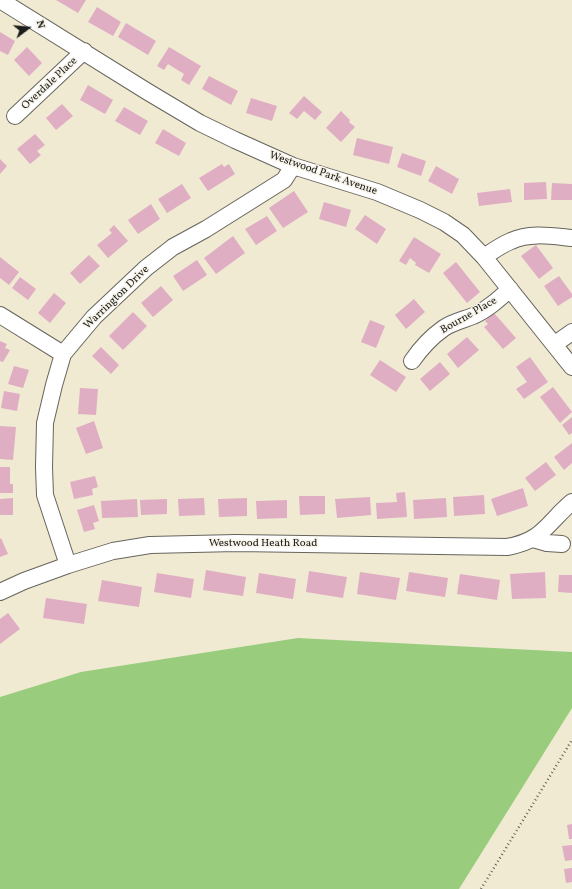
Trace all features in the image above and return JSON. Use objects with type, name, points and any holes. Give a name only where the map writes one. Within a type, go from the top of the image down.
[{"type":"street","name":"Westwood Park Avenue","points":[[0,0],[200,123],[293,166],[377,192],[444,222],[464,235],[484,257],[572,367]]},
{"type":"street","name":"Overdale Place","points":[[15,116],[84,51]]},
{"type":"street","name":"Warrington Drive","points":[[68,565],[45,495],[44,466],[45,423],[63,354],[94,317],[146,268],[173,247],[206,229],[284,180],[293,166]]},
{"type":"street","points":[[484,257],[510,241],[521,237],[538,235],[572,238]]},
{"type":"street","name":"Bourne Place","points":[[412,360],[424,345],[444,328],[480,312],[510,289]]},
{"type":"street","points":[[0,316],[63,354]]},
{"type":"street","points":[[555,344],[572,332]]},
{"type":"street","points":[[533,539],[572,502]]},
{"type":"street","points":[[533,539],[547,543],[562,544]]},
{"type":"street","name":"Westwood Heath Road","points":[[0,592],[24,581],[68,565],[113,552],[150,545],[236,543],[507,546],[533,539]]},
{"type":"path","points":[[481,889],[572,740]]},
{"type":"green space","points":[[298,638],[572,652],[572,708],[459,889],[0,889],[0,697],[81,672]]},
{"type":"building","points":[[56,0],[86,0],[78,13]]},
{"type":"building","points":[[97,7],[121,22],[113,36],[88,22]]},
{"type":"building","points":[[126,23],[156,41],[148,55],[118,37]]},
{"type":"building","points":[[0,32],[15,41],[8,55],[0,51]]},
{"type":"building","points":[[27,47],[42,63],[29,76],[14,60]]},
{"type":"building","points":[[169,47],[201,66],[189,85],[181,80],[184,74],[168,64],[164,70],[157,66]]},
{"type":"building","points":[[209,76],[238,91],[231,105],[202,89]]},
{"type":"building","points":[[88,85],[113,100],[105,114],[80,100]]},
{"type":"building","points":[[304,96],[322,112],[315,120],[304,111],[297,119],[289,113]]},
{"type":"building","points":[[251,98],[277,106],[272,121],[246,113]]},
{"type":"building","points":[[62,104],[73,116],[56,130],[46,118]]},
{"type":"building","points":[[124,107],[148,121],[140,135],[115,121]]},
{"type":"building","points":[[341,111],[350,120],[349,122],[355,127],[341,142],[326,128]]},
{"type":"building","points":[[163,129],[186,143],[179,156],[155,143]]},
{"type":"building","points":[[35,134],[45,145],[37,151],[41,155],[30,164],[17,149]]},
{"type":"building","points":[[357,138],[393,147],[389,164],[353,155]]},
{"type":"building","points":[[402,153],[426,161],[421,176],[397,167]]},
{"type":"building","points":[[0,159],[7,166],[0,174]]},
{"type":"building","points":[[222,164],[224,167],[229,164],[235,174],[208,191],[199,178]]},
{"type":"building","points":[[436,166],[459,179],[452,194],[428,181]]},
{"type":"building","points":[[546,182],[547,199],[524,200],[524,183]]},
{"type":"building","points":[[552,183],[572,184],[572,200],[551,200]]},
{"type":"building","points":[[182,184],[191,198],[167,213],[158,199]]},
{"type":"building","points":[[510,189],[512,202],[479,206],[477,193]]},
{"type":"building","points":[[294,191],[308,212],[283,228],[269,208]]},
{"type":"building","points":[[324,202],[351,210],[346,227],[319,219]]},
{"type":"building","points":[[151,204],[160,219],[138,234],[128,220]]},
{"type":"building","points":[[365,215],[386,229],[377,244],[355,229]]},
{"type":"building","points":[[267,216],[277,231],[256,245],[245,229]]},
{"type":"building","points":[[114,225],[128,241],[108,258],[97,245],[112,233],[109,230]]},
{"type":"building","points":[[233,236],[245,253],[216,274],[204,258]]},
{"type":"building","points":[[414,237],[441,254],[429,273],[415,265],[416,263],[410,258],[406,265],[399,261]]},
{"type":"building","points":[[536,245],[553,268],[539,279],[521,256]]},
{"type":"building","points":[[89,255],[100,266],[80,284],[70,273]]},
{"type":"building","points":[[0,257],[19,272],[9,285],[0,278]]},
{"type":"building","points":[[197,260],[207,275],[183,291],[173,276]]},
{"type":"building","points":[[456,262],[480,292],[467,303],[443,273]]},
{"type":"building","points":[[559,276],[572,294],[572,297],[558,306],[544,286]]},
{"type":"building","points":[[20,277],[36,289],[28,300],[12,288]]},
{"type":"building","points":[[161,286],[173,300],[153,317],[141,303]]},
{"type":"building","points":[[54,293],[66,303],[50,323],[38,313]]},
{"type":"building","points":[[414,299],[425,312],[406,329],[395,315]]},
{"type":"building","points":[[133,312],[147,326],[123,350],[109,336]]},
{"type":"building","points":[[494,313],[516,338],[503,349],[484,327],[488,324],[485,321]]},
{"type":"building","points":[[370,320],[385,326],[376,348],[361,342]]},
{"type":"building","points":[[467,337],[479,350],[458,368],[447,354]]},
{"type":"building","points":[[0,341],[7,344],[5,348],[10,350],[3,362],[0,361]]},
{"type":"building","points":[[101,347],[119,365],[111,374],[92,356]]},
{"type":"building","points":[[530,357],[548,382],[524,399],[516,389],[527,382],[516,367]]},
{"type":"building","points":[[380,360],[406,377],[396,392],[370,375]]},
{"type":"building","points":[[440,362],[450,374],[430,391],[420,379]]},
{"type":"building","points":[[14,366],[29,370],[23,388],[8,384]]},
{"type":"building","points":[[553,387],[572,412],[560,423],[540,397]]},
{"type":"building","points":[[80,388],[98,389],[96,415],[78,414]]},
{"type":"building","points":[[4,391],[20,394],[17,411],[1,408]]},
{"type":"building","points":[[572,417],[572,433],[569,435],[562,425]]},
{"type":"building","points":[[94,421],[103,448],[86,454],[76,428]]},
{"type":"building","points":[[0,426],[16,427],[13,460],[0,459]]},
{"type":"building","points":[[572,443],[572,463],[564,470],[554,457]]},
{"type":"building","points":[[546,462],[556,475],[535,491],[525,478]]},
{"type":"building","points":[[0,467],[10,467],[10,484],[13,484],[13,493],[0,493]]},
{"type":"building","points":[[95,476],[98,487],[92,489],[93,495],[74,499],[70,482]]},
{"type":"building","points":[[523,488],[528,506],[497,516],[491,499]]},
{"type":"building","points":[[405,492],[407,517],[377,519],[376,503],[397,502],[396,493]]},
{"type":"building","points":[[484,495],[485,514],[454,516],[453,497]]},
{"type":"building","points":[[299,496],[325,496],[325,514],[300,515]]},
{"type":"building","points":[[370,497],[371,515],[337,518],[335,499]]},
{"type":"building","points":[[13,498],[13,515],[0,515],[0,499]]},
{"type":"building","points":[[204,498],[205,515],[179,516],[178,499]]},
{"type":"building","points":[[247,498],[247,516],[219,517],[218,499]]},
{"type":"building","points":[[446,498],[447,517],[414,519],[413,500]]},
{"type":"building","points":[[137,499],[138,517],[102,518],[101,501]]},
{"type":"building","points":[[167,499],[167,514],[141,515],[140,500]]},
{"type":"building","points":[[287,500],[287,518],[257,519],[256,501]]},
{"type":"building","points":[[94,505],[99,521],[93,523],[95,529],[84,532],[77,510]]},
{"type":"building","points":[[1,538],[8,554],[0,557],[0,539]]},
{"type":"building","points":[[206,570],[246,577],[243,596],[203,590]]},
{"type":"building","points":[[309,571],[347,577],[343,598],[306,592]]},
{"type":"building","points":[[360,572],[400,578],[396,600],[357,594]]},
{"type":"building","points":[[409,572],[448,578],[445,597],[406,591]]},
{"type":"building","points":[[545,572],[546,598],[512,599],[510,574]]},
{"type":"building","points":[[157,573],[194,579],[191,598],[154,592]]},
{"type":"building","points":[[259,573],[296,579],[293,599],[256,593]]},
{"type":"building","points":[[460,574],[500,580],[497,600],[457,594]]},
{"type":"building","points":[[559,575],[572,575],[572,593],[558,592]]},
{"type":"building","points":[[102,580],[142,587],[139,607],[98,601]]},
{"type":"building","points":[[46,598],[87,604],[84,624],[43,618]]},
{"type":"building","points":[[8,613],[20,629],[0,644],[0,619]]},
{"type":"building","points":[[572,824],[572,839],[569,839],[567,825]]},
{"type":"building","points":[[572,845],[572,860],[565,861],[562,846]]},
{"type":"building","points":[[572,868],[572,882],[566,883],[564,869]]}]
